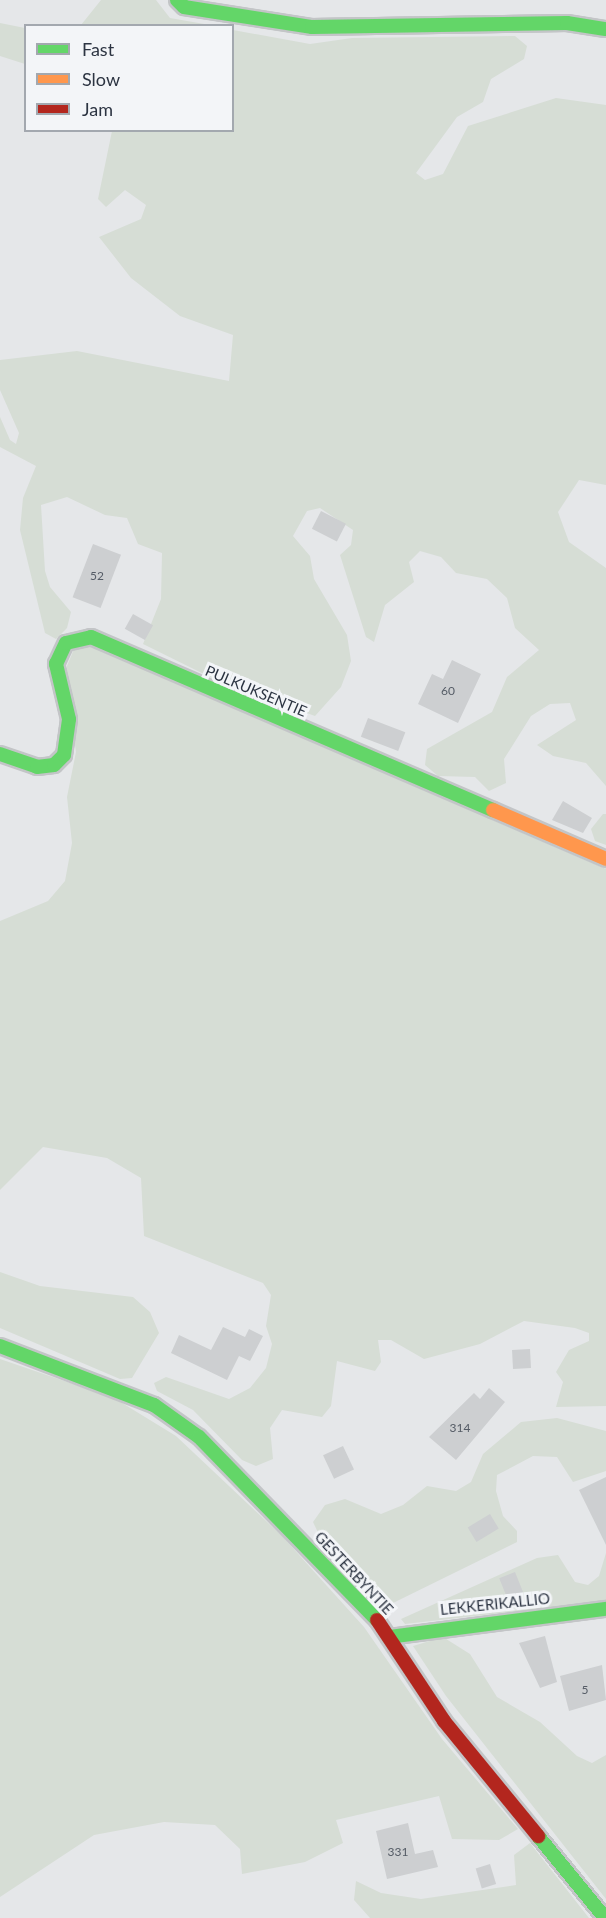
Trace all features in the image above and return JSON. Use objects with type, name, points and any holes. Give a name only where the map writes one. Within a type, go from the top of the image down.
[{"type":"street","points":[[177,0],[184,7],[312,27],[567,23],[606,29]]},
{"type":"street","name":"PULKUKSENTIE","points":[[0,754],[37,768],[54,765],[64,754],[69,719],[56,664],[66,643],[91,637],[606,859]]},
{"type":"street","name":"GESTERBYNTIE","points":[[0,1346],[154,1405],[181,1422],[361,1601],[389,1637],[465,1748],[605,1918]]},
{"type":"street","name":"LEKKERIKALLIO","points":[[389,1637],[606,1609]]},
{"type":"shaded area","points":[[101,0],[156,0],[170,18],[204,24],[82,24]]},
{"type":"shaded area","points":[[0,23],[24,28],[24,64],[0,56]]},
{"type":"shaded area","points":[[234,30],[310,44],[352,38],[515,36],[527,46],[524,59],[491,79],[483,102],[457,117],[416,173],[425,180],[443,174],[468,126],[556,98],[606,105],[606,485],[579,480],[558,512],[569,542],[606,568],[606,786],[586,763],[553,756],[537,745],[576,720],[570,703],[550,704],[531,716],[504,759],[506,783],[489,791],[475,777],[438,776],[425,765],[427,749],[492,712],[507,677],[539,650],[515,628],[507,598],[487,579],[456,573],[441,557],[420,551],[409,562],[414,582],[385,605],[374,642],[366,637],[340,555],[351,545],[353,530],[320,508],[307,511],[293,536],[310,556],[314,579],[347,635],[351,661],[341,687],[315,716],[218,681],[143,644],[161,599],[162,553],[138,544],[127,518],[105,515],[67,497],[41,505],[45,571],[50,587],[71,612],[67,628],[56,639],[45,633],[20,530],[23,498],[36,466],[0,447],[0,417],[10,440],[16,444],[19,433],[0,390],[0,360],[77,351],[229,381],[233,335],[180,316],[131,278],[99,237],[141,219],[146,205],[125,190],[106,207],[98,199],[112,132],[234,132]]},
{"type":"shaded area","points":[[84,643],[606,869],[606,1406],[556,1407],[563,1382],[556,1372],[569,1350],[589,1341],[589,1333],[575,1328],[524,1321],[480,1344],[424,1359],[391,1340],[378,1340],[381,1362],[375,1371],[337,1361],[331,1406],[322,1417],[282,1410],[270,1428],[273,1459],[256,1466],[242,1460],[193,1410],[157,1391],[154,1383],[166,1377],[229,1399],[250,1388],[266,1368],[272,1344],[266,1326],[271,1295],[263,1283],[144,1236],[141,1178],[107,1158],[43,1147],[0,1190],[0,921],[48,901],[65,881],[72,843],[67,797],[76,752],[65,671],[74,649]]},
{"type":"shaded area","points":[[603,814],[606,814],[606,845],[595,841],[591,829]]},
{"type":"shaded area","points":[[0,1272],[40,1286],[133,1297],[150,1312],[159,1333],[132,1378],[120,1379],[0,1328]]},
{"type":"shaded area","points":[[0,1359],[114,1398],[176,1436],[282,1536],[364,1627],[442,1739],[518,1829],[499,1840],[452,1839],[439,1796],[336,1820],[343,1843],[305,1862],[242,1874],[240,1849],[215,1825],[164,1822],[94,1835],[0,1897]]},
{"type":"shaded area","points":[[557,1418],[606,1431],[606,1471],[573,1482],[557,1457],[533,1456],[497,1475],[496,1491],[503,1516],[517,1531],[517,1542],[393,1603],[374,1598],[323,1543],[313,1522],[325,1505],[345,1499],[381,1514],[403,1505],[427,1486],[456,1491],[471,1482],[483,1454],[521,1422]]},
{"type":"shaded area","points":[[606,1553],[606,1601],[405,1624],[401,1619],[537,1558],[558,1555],[575,1582],[588,1585],[599,1576]]},
{"type":"shaded area","points":[[443,1637],[470,1654],[497,1697],[540,1722],[577,1756],[592,1763],[606,1755],[606,1899],[446,1696],[413,1646]]},
{"type":"shaded area","points":[[530,1843],[589,1918],[370,1918],[354,1900],[356,1881],[381,1893],[421,1899],[516,1885],[514,1855]]},
{"type":"building","points":[[321,511],[346,524],[337,542],[312,529]]},
{"type":"building","points":[[93,544],[121,555],[101,608],[73,597]]},
{"type":"building","points":[[133,614],[153,625],[145,640],[125,629]]},
{"type":"building","points":[[452,660],[481,674],[458,723],[418,704],[432,674],[443,679]]},
{"type":"building","points":[[368,718],[405,732],[398,751],[361,737]]},
{"type":"building","points":[[563,801],[592,818],[583,833],[552,820]]},
{"type":"building","points":[[223,1327],[245,1337],[249,1329],[263,1336],[250,1361],[239,1356],[227,1380],[171,1353],[179,1335],[211,1350]]},
{"type":"building","points":[[530,1349],[531,1368],[513,1369],[512,1350]]},
{"type":"building","points":[[489,1388],[505,1402],[456,1460],[429,1437],[474,1393],[480,1399]]},
{"type":"building","points":[[343,1446],[354,1470],[334,1479],[323,1455]]},
{"type":"building","points":[[606,1477],[606,1545],[579,1490]]},
{"type":"building","points":[[490,1514],[499,1529],[476,1542],[468,1527]]},
{"type":"building","points":[[515,1572],[523,1592],[507,1599],[499,1578]]},
{"type":"building","points":[[545,1636],[557,1682],[540,1688],[519,1643]]},
{"type":"building","points":[[602,1665],[606,1700],[569,1711],[560,1676]]},
{"type":"building","points":[[408,1823],[415,1854],[433,1850],[438,1867],[387,1879],[376,1831]]},
{"type":"building","points":[[490,1864],[496,1884],[482,1888],[476,1868]]},
{"type":"traffic: fast","points":[[177,0],[184,7],[312,27],[567,23],[606,29]]},
{"type":"traffic: fast","points":[[0,754],[37,767],[54,765],[64,755],[69,719],[56,664],[66,643],[91,637],[493,810]]},
{"type":"traffic: fast","points":[[0,1346],[154,1405],[199,1437],[377,1620]]},
{"type":"traffic: fast","points":[[389,1637],[606,1609]]},
{"type":"traffic: fast","points":[[538,1836],[605,1918]]},
{"type":"traffic: slow","points":[[493,810],[606,859]]},
{"type":"traffic: jam","points":[[377,1620],[444,1721],[538,1836]]}]
